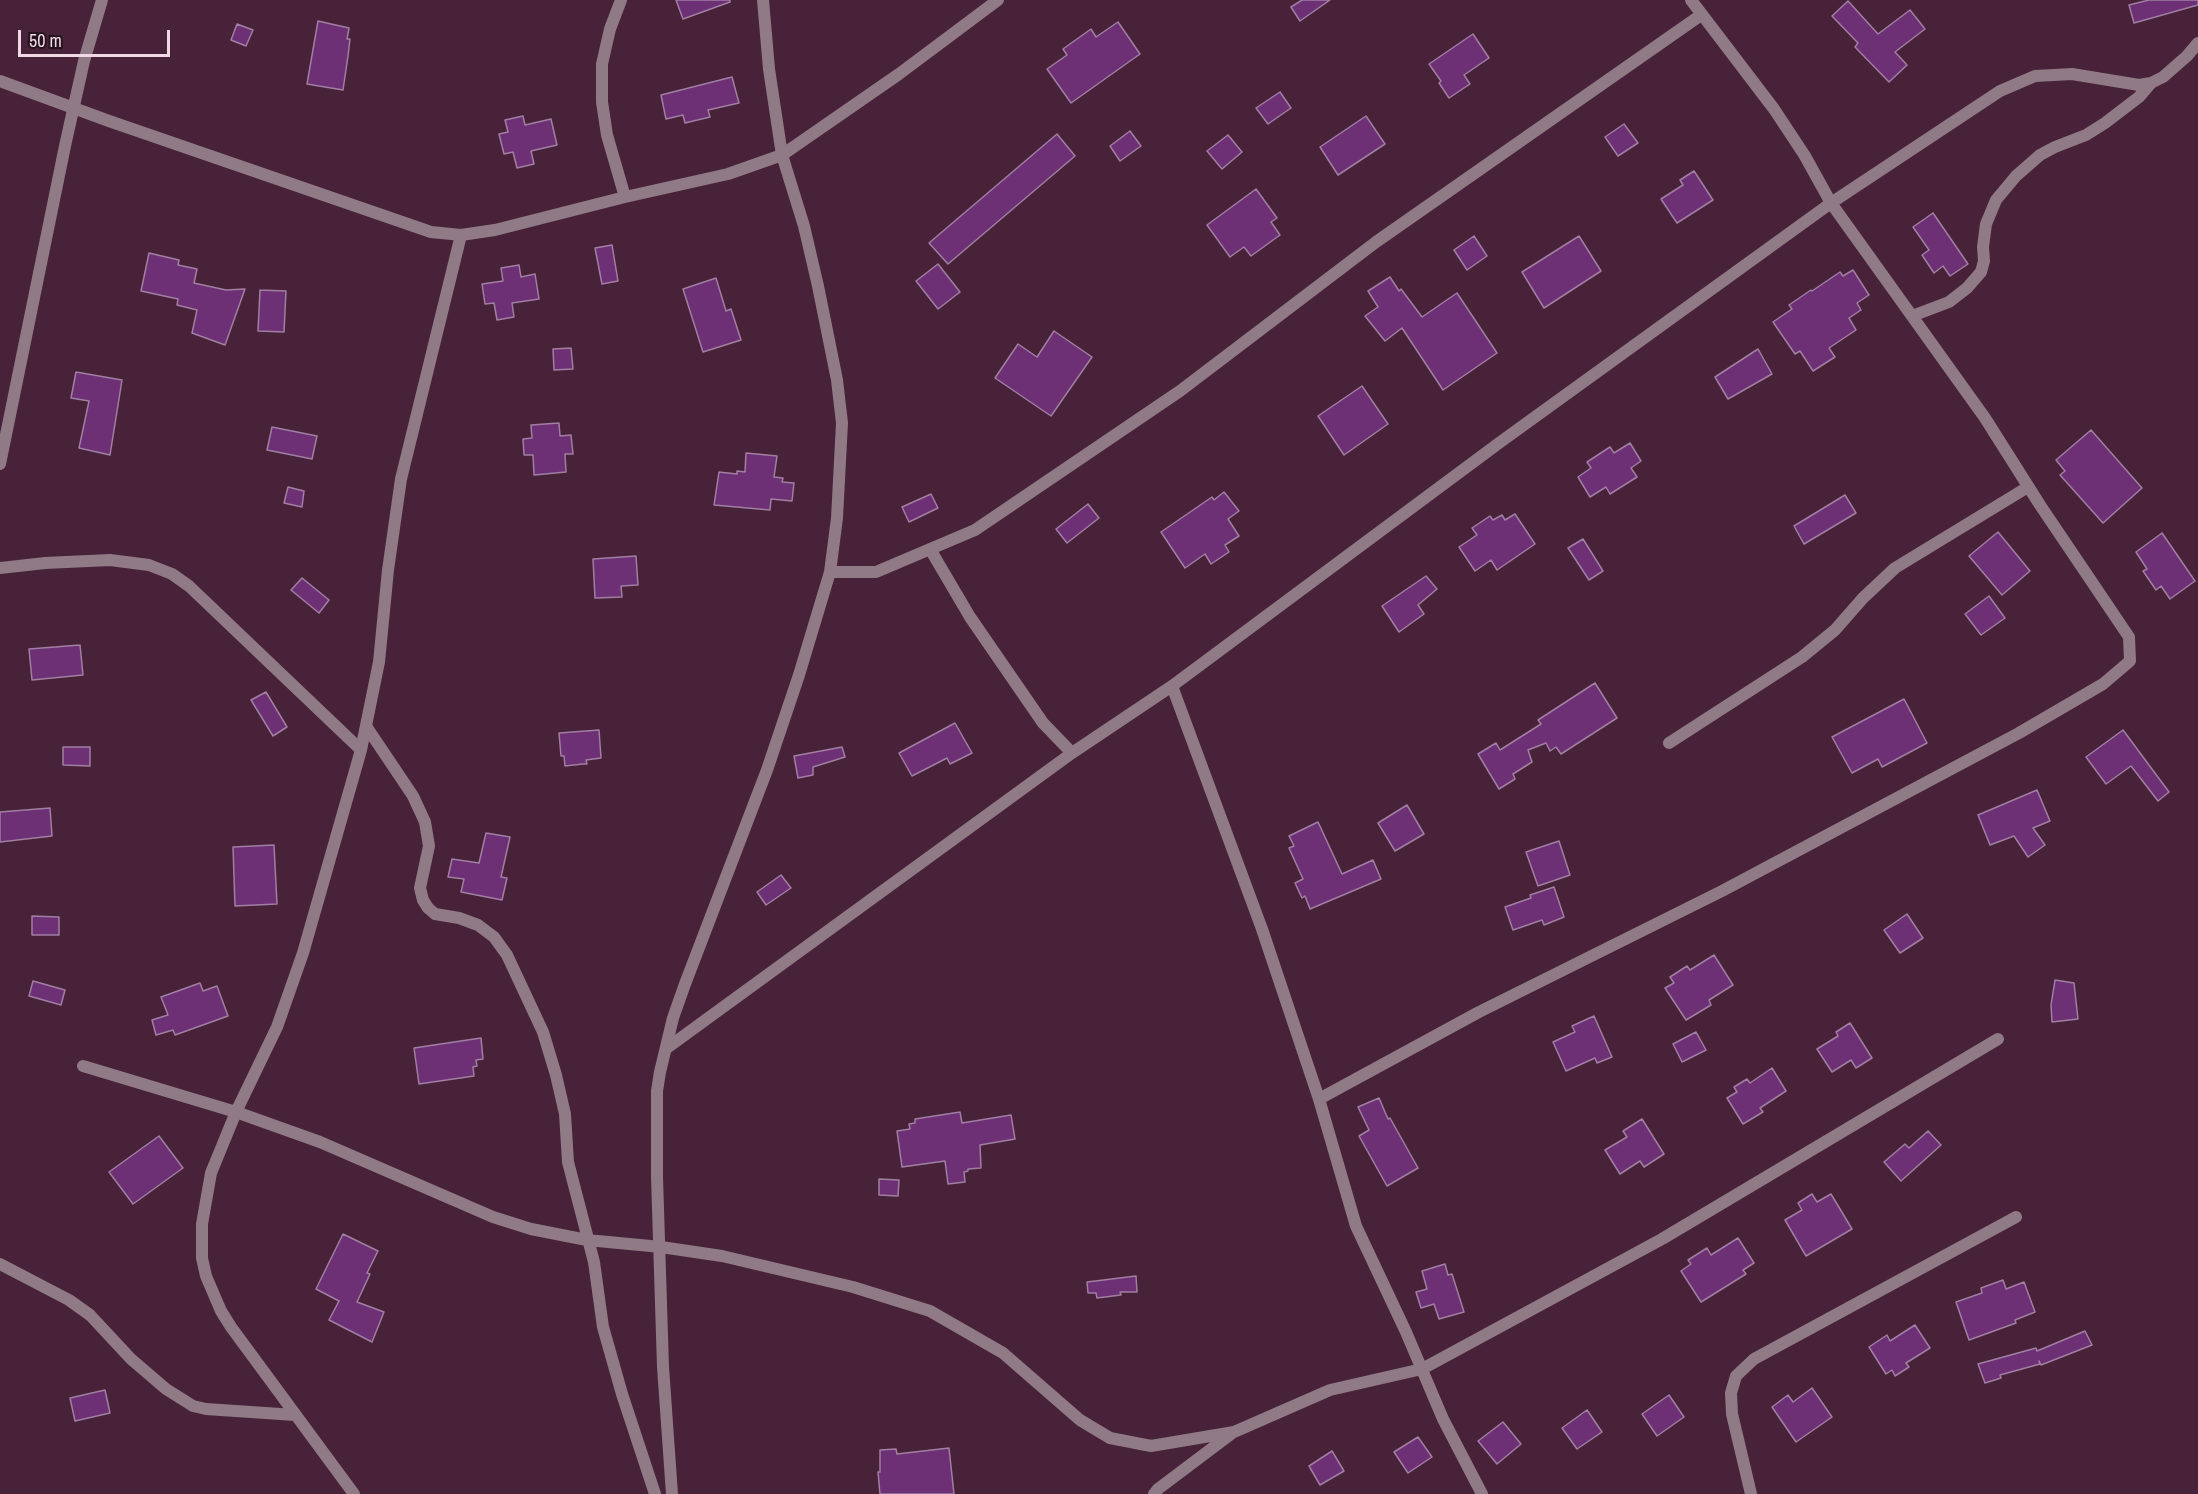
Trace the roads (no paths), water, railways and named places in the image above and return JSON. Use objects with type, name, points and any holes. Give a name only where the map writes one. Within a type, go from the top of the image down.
[{"type":"street","points":[[0,464],[84,61],[102,0]]},
{"type":"street","points":[[621,0],[610,29],[602,64],[602,102],[607,135],[625,197]]},
{"type":"street","points":[[672,1494],[663,1367],[657,1177],[657,1091],[673,1018],[767,770],[799,675],[830,572],[837,518],[842,423],[837,380],[804,226],[782,154],[769,69],[764,0]]},
{"type":"street","points":[[0,81],[430,232],[461,235],[495,230],[728,174],[782,154],[899,74],[998,0]]},
{"type":"street","points":[[1319,1099],[1479,1012],[1722,891],[2009,738],[2103,684],[2130,662],[2129,638],[2028,487],[1985,418],[1831,203],[1805,156],[1774,109],[1691,0]]},
{"type":"street","points":[[830,572],[876,572],[975,530],[1180,391],[1376,243],[1701,15]]},
{"type":"street","points":[[667,1048],[1072,753],[1172,686],[1499,442],[1831,203],[2000,91],[2035,76],[2072,74],[2139,85],[2151,83],[2163,77],[2198,44]]},
{"type":"street","points":[[1912,316],[1949,302],[1967,288],[1981,272],[1984,261],[1986,224],[1996,200],[2016,176],[2040,155],[2086,135],[2105,123],[2139,97],[2151,83]]},
{"type":"street","points":[[354,1494],[226,1319],[212,1292],[202,1258],[201,1224],[211,1173],[236,1112],[277,1027],[291,990],[361,750],[379,662],[388,570],[401,479],[461,235]]},
{"type":"street","points":[[1669,743],[1802,657],[1835,630],[1863,598],[1895,568],[2028,487]]},
{"type":"street","points":[[930,549],[970,617],[1043,723],[1072,753]]},
{"type":"street","points":[[0,568],[110,560],[149,565],[172,574],[189,586],[361,750]]},
{"type":"street","points":[[1172,686],[1262,929],[1319,1099],[1356,1226],[1443,1419],[1482,1494]]},
{"type":"street","points":[[366,726],[413,796],[425,822],[429,846],[420,888],[423,900],[435,914],[459,918],[478,926],[494,937],[507,955],[543,1032],[556,1075],[564,1114],[568,1162],[594,1262],[603,1327],[655,1494]]},
{"type":"street","points":[[1154,1494],[1234,1432],[1330,1390],[1422,1369],[1662,1239],[1998,1039]]},
{"type":"street","points":[[83,1066],[236,1112],[321,1143],[493,1217],[531,1229],[587,1240],[722,1256],[853,1287],[930,1311],[1003,1353],[1080,1420],[1110,1438],[1151,1446],[1234,1432]]},
{"type":"street","points":[[1751,1494],[1732,1414],[1731,1393],[1736,1376],[1755,1359],[2016,1217]]},
{"type":"street","points":[[0,1264],[69,1300],[90,1315],[131,1359],[166,1389],[193,1406],[206,1409],[295,1415]]}]
